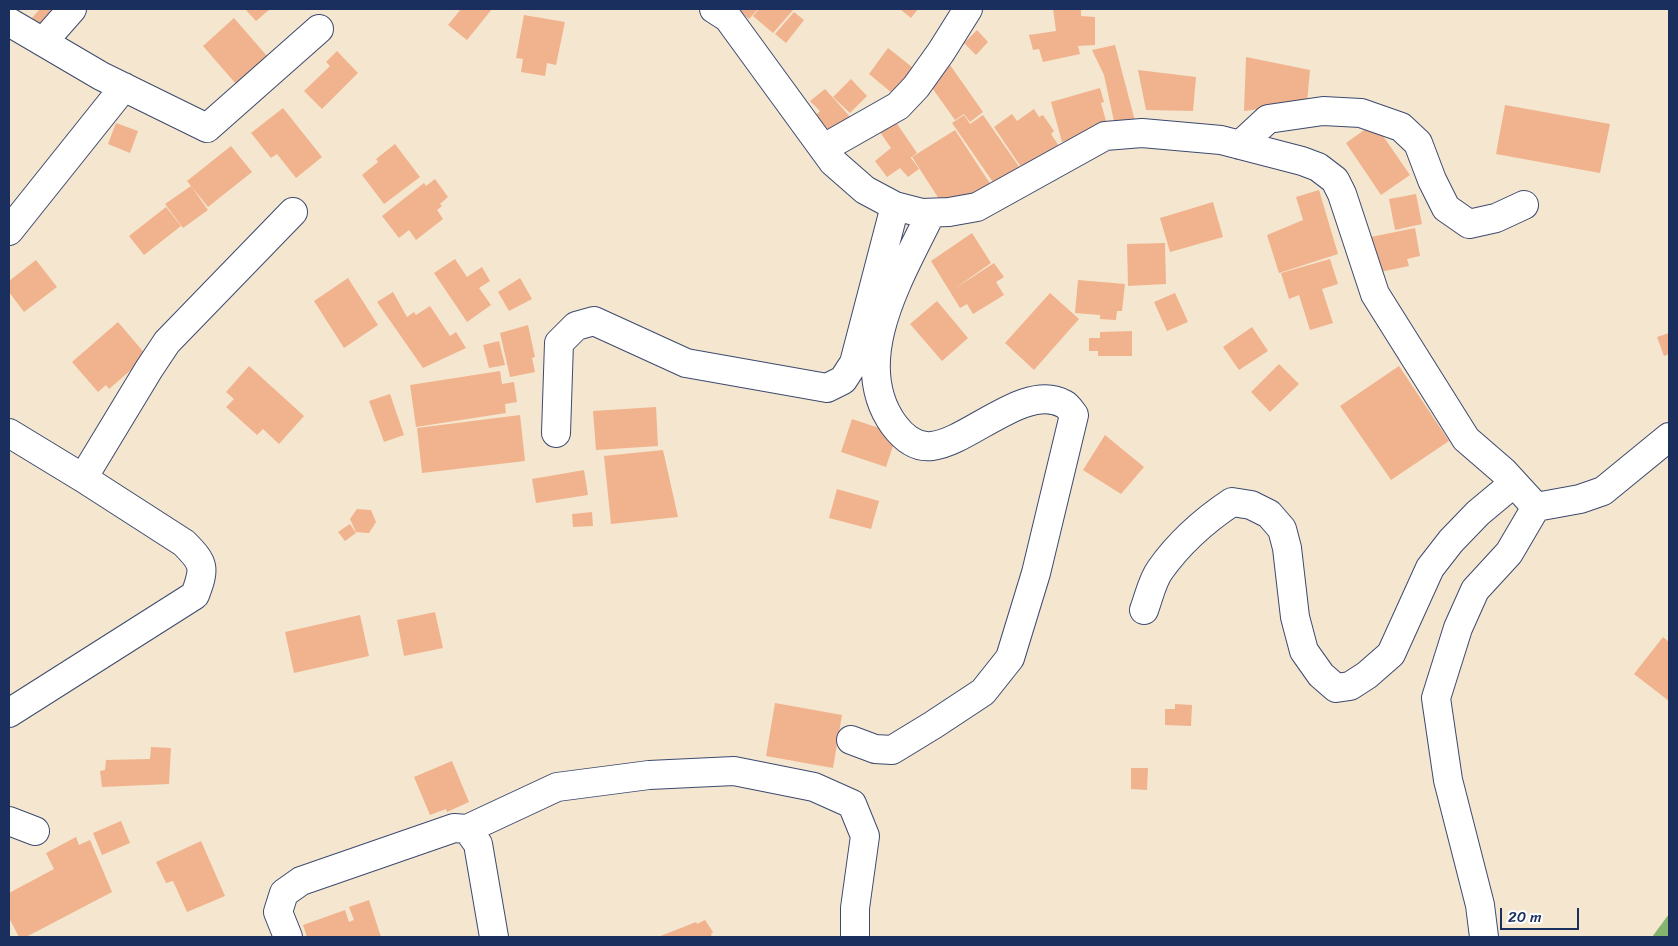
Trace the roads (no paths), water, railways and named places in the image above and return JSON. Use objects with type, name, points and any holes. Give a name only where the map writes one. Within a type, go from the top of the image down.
[{"type":"street","points":[[43,42],[72,9]]},
{"type":"street","points":[[714,9],[728,18],[833,162],[864,190],[895,206],[922,213],[949,212],[977,207],[1105,136],[1142,133],[1221,140],[1318,167],[1334,180],[1342,194],[1375,294],[1466,439],[1514,483],[1536,507]]},
{"type":"street","points":[[824,148],[898,106],[916,87],[968,9]]},
{"type":"street","points":[[9,22],[101,76],[208,128],[319,29]]},
{"type":"street","points":[[9,232],[124,87]]},
{"type":"street","points":[[1240,145],[1268,120],[1323,110],[1360,113],[1401,127],[1418,143],[1432,180],[1446,208],[1469,224],[1496,218],[1524,205]]},
{"type":"street","points":[[556,433],[559,343],[576,326],[594,321],[686,363],[827,388],[843,380],[854,362],[895,206]]},
{"type":"street","points":[[83,478],[167,342],[293,212]]},
{"type":"street","points":[[851,740],[875,750],[892,750],[982,692],[1010,658],[1036,574],[1074,415],[1066,404],[1053,399],[1031,401],[998,414],[948,442],[930,446],[912,443],[899,431],[887,415],[879,394],[875,361],[888,303],[931,213]]},
{"type":"street","points":[[9,433],[184,543],[197,556],[203,573],[195,595],[9,713]]},
{"type":"street","points":[[1536,507],[1580,499],[1603,491],[1669,437]]},
{"type":"street","points":[[1144,610],[1158,571],[1189,536],[1208,519],[1232,502],[1251,505],[1270,514],[1282,529],[1287,548],[1295,617],[1304,651],[1321,675],[1336,688],[1350,686],[1367,675],[1391,654],[1430,568],[1451,541],[1478,513],[1514,483]]},
{"type":"street","points":[[1484,937],[1480,905],[1448,780],[1436,698],[1458,628],[1475,590],[1510,553],[1536,507]]},
{"type":"street","points":[[288,937],[278,912],[284,893],[302,881],[454,828],[467,829],[557,787],[649,775],[734,771],[814,787],[852,804],[865,836],[854,908],[855,937]]},
{"type":"street","points":[[9,821],[36,831]]},
{"type":"street","points":[[467,829],[478,844],[494,937]]}]
